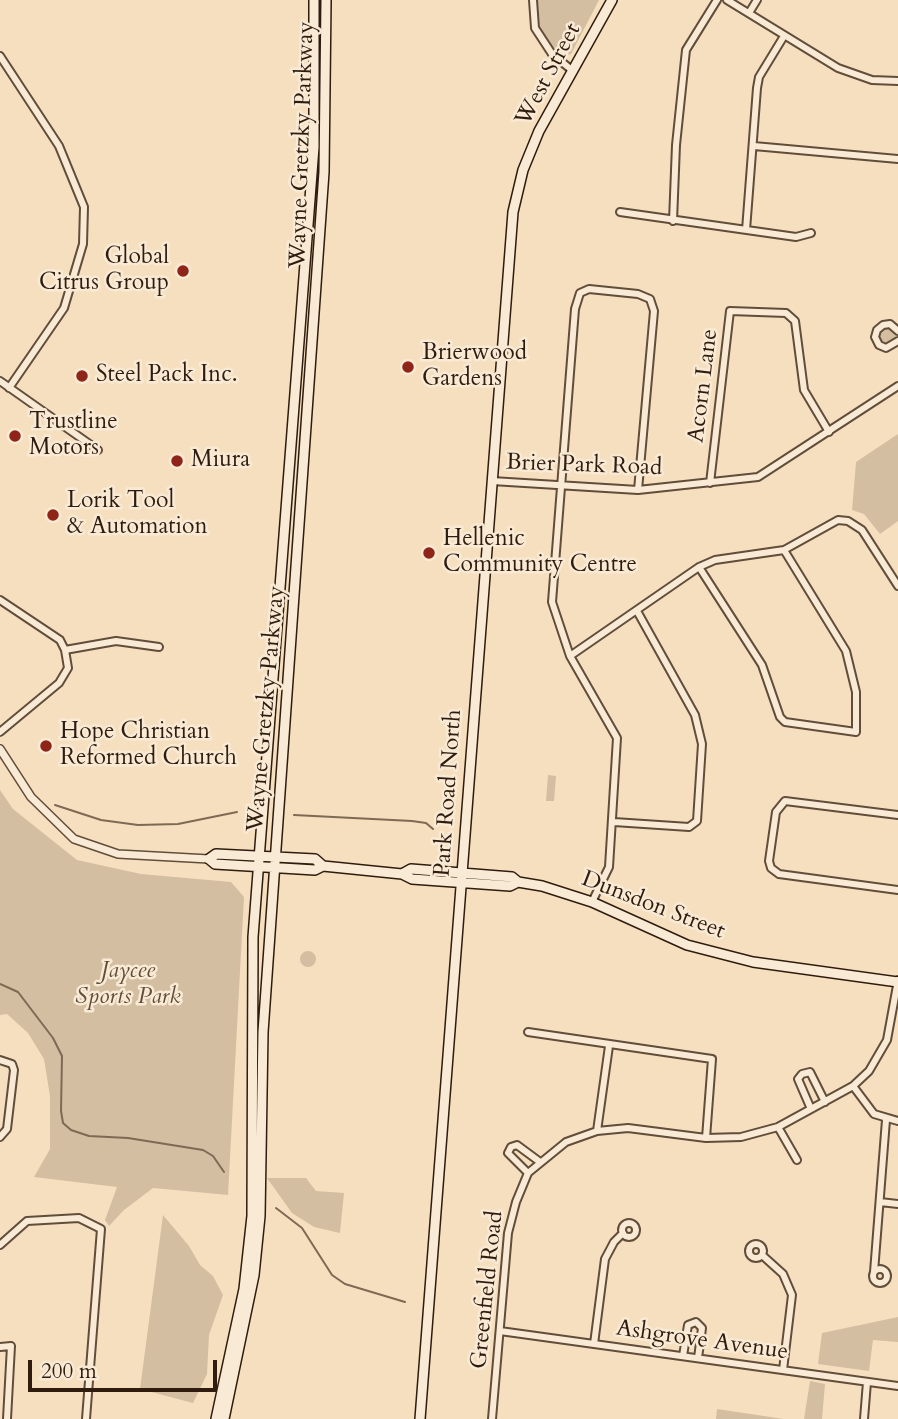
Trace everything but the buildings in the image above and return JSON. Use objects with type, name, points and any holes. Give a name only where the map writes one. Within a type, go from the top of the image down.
[{"type":"main road","name":"Wayne Gretzky Parkway","points":[[216,1419],[244,1289],[251,1216],[253,937],[314,147],[314,0]]},
{"type":"main road","name":"Wayne Gretzky Parkway","points":[[224,1419],[254,1275],[260,1216],[262,1032],[318,275],[324,173],[326,0]]},
{"type":"main road","name":"West Street","points":[[523,170],[543,123],[612,0]]},
{"type":"main road","name":"Park Road North","points":[[421,1419],[513,212],[523,170]]},
{"type":"main road","name":"Dunsdon Street","points":[[323,866],[315,859],[216,854],[209,859],[215,864],[315,870],[323,866],[402,874],[412,879],[462,876],[510,886],[518,882],[542,886],[592,902],[687,945],[753,962],[898,981]]},
{"type":"street","points":[[533,0],[535,28],[552,54],[573,71]]},
{"type":"street","points":[[673,221],[676,145],[686,50],[717,0]]},
{"type":"street","points":[[727,0],[849,73],[872,80],[898,81]]},
{"type":"street","points":[[749,13],[757,0]]},
{"type":"street","points":[[746,230],[759,77],[785,36]]},
{"type":"street","points":[[0,56],[59,146],[84,207],[83,244],[64,308],[9,387]]},
{"type":"street","points":[[754,146],[898,159]]},
{"type":"street","points":[[620,212],[796,237],[811,233]]},
{"type":"street","points":[[592,902],[609,867],[614,822],[617,737],[570,656],[552,602],[575,309],[579,292],[589,289],[638,294],[650,299],[654,312],[638,490]]},
{"type":"street","name":"Acorn Lane","points":[[710,483],[730,311],[786,313],[795,321],[804,390],[829,432]]},
{"type":"street","points":[[897,346],[886,348],[879,345],[875,333],[879,327],[887,324],[898,331]]},
{"type":"street","points":[[0,381],[98,450]]},
{"type":"street","name":"Brier Park Road","points":[[492,481],[638,490],[758,477],[898,386]]},
{"type":"street","points":[[570,656],[699,567],[715,560],[784,550],[832,523],[848,521],[862,530],[898,586]]},
{"type":"street","points":[[699,567],[762,665],[780,717],[785,722],[856,733],[856,692],[846,651],[784,550]]},
{"type":"street","points":[[0,600],[60,639],[68,668],[59,683],[0,732]]},
{"type":"street","points":[[614,822],[689,827],[697,821],[702,744],[695,715],[638,611]]},
{"type":"street","points":[[65,650],[116,641],[159,647]]},
{"type":"street","name":"Dunsdon Street","points":[[0,749],[31,797],[75,839],[118,854],[209,859]]},
{"type":"street","points":[[898,815],[783,802],[776,812],[769,861],[771,868],[779,874],[898,890]]},
{"type":"street","name":"Greenfield Road","points":[[495,1419],[493,1406],[508,1233],[516,1202],[528,1173],[566,1142],[597,1131],[628,1128],[706,1138],[741,1137],[778,1127],[853,1086],[883,1052],[891,1027],[898,981]]},
{"type":"street","points":[[527,1032],[712,1059],[706,1138]]},
{"type":"street","points":[[597,1131],[609,1046]]},
{"type":"street","points":[[0,1060],[12,1064],[14,1070],[7,1129],[0,1137]]},
{"type":"street","points":[[811,1108],[798,1079],[802,1074],[810,1072],[825,1102]]},
{"type":"street","points":[[853,1086],[868,1108],[886,1120],[898,1121]]},
{"type":"street","points":[[874,1272],[886,1120]]},
{"type":"street","points":[[778,1127],[797,1160]]},
{"type":"street","points":[[528,1173],[508,1153],[511,1147],[517,1145],[540,1162]]},
{"type":"street","points":[[880,1202],[898,1204]]},
{"type":"street","points":[[0,1245],[27,1221],[79,1218],[101,1229],[86,1419]]},
{"type":"street","points":[[594,1343],[605,1259],[610,1247],[623,1233]]},
{"type":"street","points":[[762,1255],[783,1275],[792,1295],[783,1370]]},
{"type":"street","points":[[683,1356],[688,1325],[696,1322],[702,1328],[698,1358]]},
{"type":"street","name":"Ashgrove Avenue","points":[[500,1331],[898,1386]]},
{"type":"street","points":[[0,1347],[11,1346],[7,1419]]},
{"type":"street","points":[[864,1419],[867,1382]]},
{"type":"green space","points":[[538,0],[599,0],[571,54],[551,46],[542,33],[537,18]]},
{"type":"green space","points":[[887,327],[893,330],[896,336],[893,342],[887,345],[881,342],[878,336],[881,330]]},
{"type":"green space","points":[[898,434],[898,521],[880,534],[864,514],[852,510],[856,462]]},
{"type":"green space","points":[[548,775],[556,776],[554,801],[546,801]]},
{"type":"green space","name":"Jaycee Sports Park","points":[[0,790],[13,809],[77,860],[141,874],[231,882],[244,897],[228,1195],[153,1188],[124,1210],[109,1226],[105,1220],[117,1187],[34,1177],[50,1149],[50,1096],[44,1059],[28,1033],[7,1014],[0,1015]]},
{"type":"green space","points":[[305,951],[311,951],[316,959],[314,965],[305,967],[300,962],[300,956]]},
{"type":"green space","points":[[267,1178],[306,1178],[316,1191],[344,1193],[340,1233],[314,1227],[292,1213]]},
{"type":"green space","points":[[163,1215],[189,1246],[200,1265],[213,1276],[223,1295],[209,1335],[207,1374],[193,1403],[140,1389]]},
{"type":"green space","points":[[898,1317],[898,1342],[873,1340],[869,1371],[818,1364],[822,1333]]},
{"type":"green space","points":[[810,1381],[825,1384],[822,1419],[804,1419]]},
{"type":"green space","points":[[717,1409],[784,1419],[716,1419]]},
{"type":"waterway","points":[[55,805],[101,820],[138,825],[178,824],[237,812]]},
{"type":"waterway","points":[[294,815],[412,821],[426,823],[433,829]]},
{"type":"waterway","points":[[0,984],[18,992],[53,1038],[62,1056],[61,1111],[63,1123],[71,1130],[89,1136],[128,1138],[203,1150],[213,1156],[224,1172]]},
{"type":"waterway","points":[[276,1208],[302,1228],[332,1275],[345,1284],[405,1302]]},
{"type":"place","name":"Global Citrus Group","points":[[183,271]]},
{"type":"place","name":"Brierwood Gardens","points":[[408,367]]},
{"type":"place","name":"Steel Pack Inc.","points":[[82,376]]},
{"type":"place","name":"Trustline Motors","points":[[15,436]]},
{"type":"place","name":"Miura","points":[[177,461]]},
{"type":"place","name":"Lorik Tool & Automation","points":[[53,515]]},
{"type":"place","name":"Hellenic Community Centre","points":[[429,553]]},
{"type":"place","name":"Hope Christian Reformed Church","points":[[46,746]]}]
